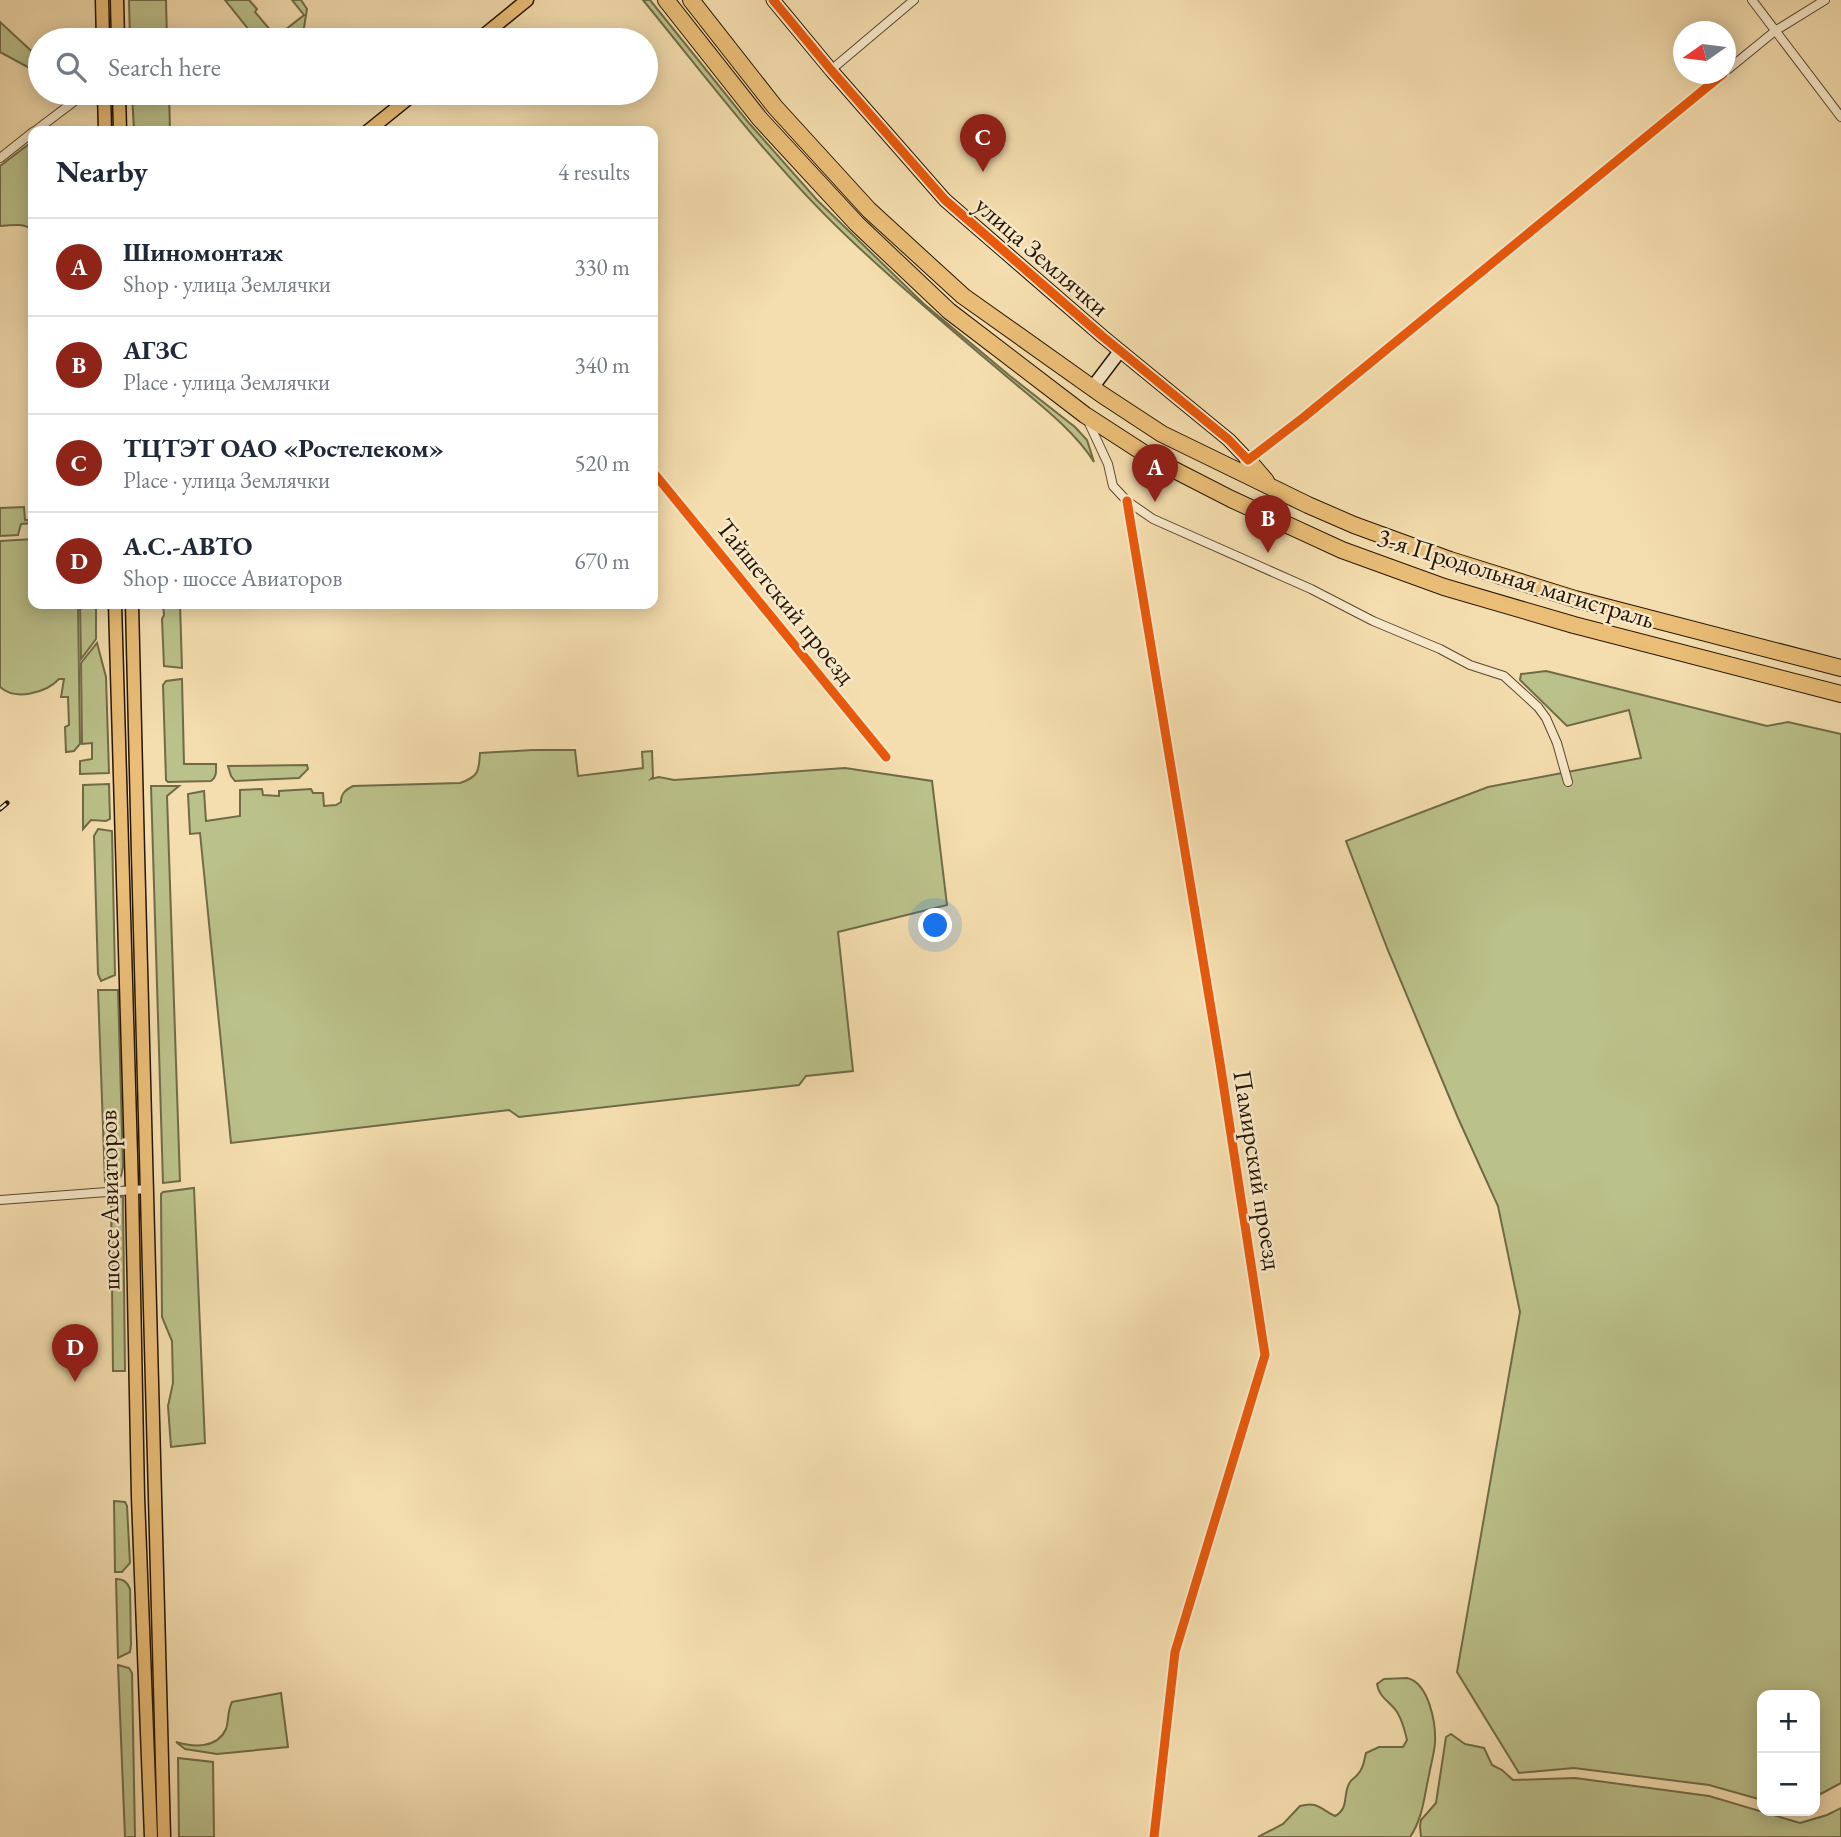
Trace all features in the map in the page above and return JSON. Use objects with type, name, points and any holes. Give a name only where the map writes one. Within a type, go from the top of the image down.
[{"type":"highway","name":"3-я Продольная магистраль","points":[[666,0],[760,119],[857,224],[950,311],[1085,415],[1153,459],[1231,499],[1342,550],[1444,587],[1574,625],[1841,694]]},
{"type":"highway","name":"3-я Продольная магистраль","points":[[691,0],[775,107],[869,210],[963,296],[1162,434],[1354,525],[1450,560],[1575,599],[1841,667]]},
{"type":"highway","points":[[1248,460],[1272,488]]},
{"type":"main road","points":[[102,0],[103,28]]},
{"type":"main road","points":[[117,0],[118,28]]},
{"type":"main road","points":[[493,28],[527,0]]},
{"type":"main road","points":[[104,105],[105,126]]},
{"type":"main road","points":[[119,105],[120,126]]},
{"type":"main road","points":[[376,126],[401,105]]},
{"type":"main road","name":"шоссе Авиаторов","points":[[115,609],[132,1190],[138,1510],[151,1837]]},
{"type":"main road","name":"шоссе Авиаторов","points":[[132,609],[150,1412],[164,1837]]},
{"type":"street","name":"улица Землячки","points":[[773,0],[945,200],[1120,351],[1229,440],[1248,460]]},
{"type":"street","points":[[831,70],[914,0]]},
{"type":"street","points":[[1752,0],[1841,117]]},
{"type":"street","points":[[1736,62],[1775,31],[1825,0]]},
{"type":"street","points":[[1248,460],[1314,409],[1709,84]]},
{"type":"street","points":[[42,126],[70,105]]},
{"type":"street","points":[[0,158],[28,137]]},
{"type":"street","points":[[1092,388],[1120,351]]},
{"type":"street","points":[[1085,415],[1108,464],[1113,486],[1127,501],[1153,519],[1311,589],[1373,621],[1504,676],[1546,718],[1557,743],[1568,782]]},
{"type":"street","name":"Тайшетский проезд","points":[[658,478],[886,757]]},
{"type":"street","name":"Памирский проезд","points":[[1127,501],[1218,1049],[1265,1355],[1175,1651],[1154,1837]]},
{"type":"street","points":[[0,1200],[147,1189]]},
{"type":"green space","points":[[129,0],[166,0],[167,28],[130,28]]},
{"type":"green space","points":[[225,0],[249,0],[268,28],[247,28]]},
{"type":"green space","points":[[292,0],[301,0],[307,9],[304,28],[287,28],[304,15]]},
{"type":"green space","points":[[643,0],[650,0],[748,122],[817,200],[924,304],[1075,427],[1087,440],[1094,462],[1075,437],[1050,413],[908,292],[826,216],[745,126]]},
{"type":"green space","points":[[0,22],[28,48],[28,67],[0,52]]},
{"type":"green space","points":[[133,105],[169,105],[170,126],[134,126]]},
{"type":"green space","points":[[28,145],[28,228],[22,225],[0,226],[0,166]]},
{"type":"green space","points":[[24,507],[25,520],[28,520],[28,523],[21,524],[18,535],[0,536],[0,508]]},
{"type":"green space","points":[[28,539],[28,609],[78,609],[80,744],[74,751],[66,752],[65,727],[69,725],[68,697],[61,697],[64,679],[30,694],[14,694],[0,687],[0,541]]},
{"type":"green space","points":[[80,609],[96,609],[96,639],[81,659]]},
{"type":"green space","points":[[163,609],[180,609],[182,668],[164,666]]},
{"type":"green space","points":[[97,643],[106,677],[109,773],[80,774],[80,761],[92,759],[92,743],[82,744],[81,663]]},
{"type":"green space","points":[[1546,671],[1767,726],[1788,722],[1841,734],[1841,1783],[1820,1794],[1820,1690],[1757,1690],[1757,1799],[1709,1785],[1574,1768],[1519,1773],[1457,1672],[1520,1312],[1498,1206],[1387,948],[1346,841],[1488,787],[1641,758],[1629,710],[1567,726],[1520,680],[1521,674]]},
{"type":"green space","points":[[182,679],[184,764],[216,764],[215,776],[211,781],[166,780],[163,685],[166,681]]},
{"type":"green space","points":[[575,750],[578,776],[643,768],[642,752],[652,751],[651,779],[659,777],[674,780],[845,768],[932,781],[947,905],[838,932],[853,1071],[806,1076],[799,1085],[519,1117],[509,1110],[231,1143],[200,833],[190,834],[188,794],[204,791],[206,821],[240,816],[240,790],[262,789],[263,795],[279,796],[279,791],[311,789],[313,793],[323,793],[324,806],[336,805],[341,802],[344,792],[353,786],[460,783],[476,773],[480,753]]},
{"type":"green space","points":[[307,765],[308,769],[299,778],[235,781],[228,766]]},
{"type":"green space","points":[[109,784],[110,819],[91,820],[83,829],[83,785]]},
{"type":"green space","points":[[151,786],[179,786],[167,796],[180,1181],[163,1183]]},
{"type":"green space","points":[[98,829],[112,831],[115,975],[101,981],[98,974],[94,836]]},
{"type":"green space","points":[[98,990],[118,990],[123,1167],[117,1181],[105,1182]]},
{"type":"green space","points":[[194,1188],[205,1443],[171,1447],[168,1406],[173,1383],[172,1341],[162,1317],[161,1194]]},
{"type":"green space","points":[[111,1197],[123,1197],[125,1371],[113,1371]]},
{"type":"green space","points":[[114,1501],[125,1502],[127,1506],[130,1563],[122,1572],[115,1572]]},
{"type":"green space","points":[[116,1579],[125,1581],[130,1589],[130,1652],[118,1658]]},
{"type":"green space","points":[[118,1665],[129,1668],[132,1673],[135,1837],[125,1837]]},
{"type":"green space","points":[[1407,1678],[1415,1681],[1426,1695],[1435,1735],[1422,1807],[1410,1837],[1258,1837],[1283,1824],[1300,1806],[1315,1805],[1335,1816],[1340,1813],[1348,1787],[1362,1769],[1366,1753],[1379,1747],[1403,1747],[1407,1740],[1400,1718],[1380,1693],[1377,1684],[1384,1679]]},
{"type":"green space","points":[[281,1693],[288,1747],[217,1754],[185,1749],[176,1742],[190,1745],[211,1743],[222,1736],[226,1729],[232,1702]]},
{"type":"green space","points":[[1451,1734],[1465,1744],[1484,1748],[1492,1765],[1513,1780],[1575,1778],[1709,1796],[1757,1810],[1757,1816],[1776,1816],[1800,1823],[1841,1808],[1841,1837],[1421,1837],[1421,1820],[1436,1803],[1446,1737]]},
{"type":"green space","points":[[178,1758],[213,1762],[214,1837],[179,1837]]},
{"type":"railway","points":[[0,809],[7,803]]},
{"type":"cycle path","points":[[773,0],[945,200],[1102,336],[1229,440],[1248,460],[1711,84]]},
{"type":"cycle path","points":[[658,478],[886,757]]},
{"type":"cycle path","points":[[1127,501],[1220,1063],[1265,1355],[1175,1652],[1154,1837]]},
{"type":"place","name":"ТЦТЭТ ОАО «Ростелеком»","points":[[983,172]]},
{"type":"place","name":"Шиномонтаж","points":[[1155,502]]},
{"type":"place","name":"АГЗС","points":[[1268,553]]},
{"type":"place","name":"А.С.-АВТО","points":[[75,1382]]}]
